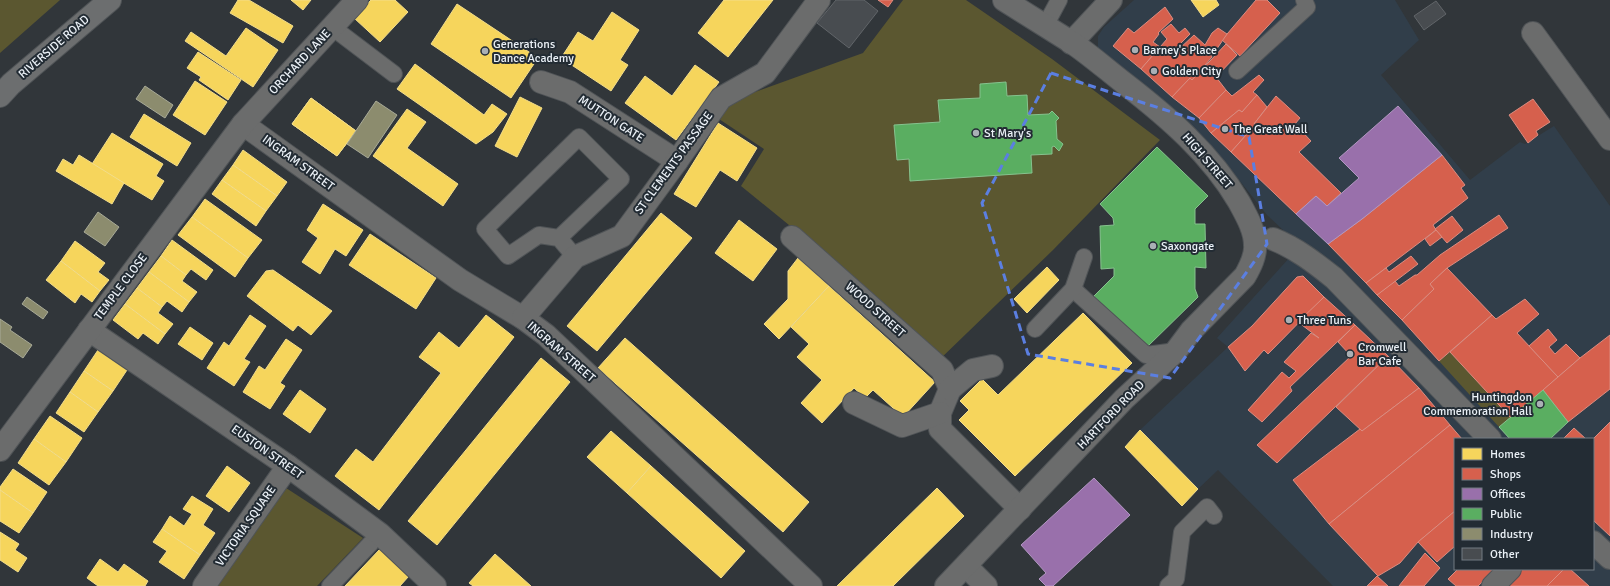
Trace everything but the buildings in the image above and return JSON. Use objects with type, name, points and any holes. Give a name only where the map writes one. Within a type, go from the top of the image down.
[{"type":"main road","name":"RIVERSIDE ROAD","points":[[0,96],[11,84],[107,2]]},
{"type":"street","name":"ORCHARD LANE","points":[[243,124],[357,0]]},
{"type":"street","name":"ST CLEMENTS PASSAGE","points":[[523,318],[575,257],[622,236],[677,162],[721,98],[765,73],[819,0]]},
{"type":"street","name":"HIGH STREET","points":[[1004,0],[1071,43],[1146,100],[1173,123],[1195,144],[1217,169],[1232,190],[1245,213],[1263,237]]},
{"type":"street","points":[[1071,43],[1111,0]]},
{"type":"street","points":[[1534,33],[1610,139]]},
{"type":"street","name":"MUTTON GATE","points":[[541,82],[570,92],[677,162]]},
{"type":"street","name":"INGRAM STREET","points":[[243,124],[460,280],[523,318],[546,335],[811,586]]},
{"type":"street","name":"TEMPLE CLOSE","points":[[0,450],[243,124]]},
{"type":"street","name":"WOOD STREET","points":[[792,237],[942,370],[950,389]]},
{"type":"street","points":[[1263,237],[1287,245],[1312,261],[1334,278],[1489,438]]},
{"type":"street","name":"HARTFORD ROAD","points":[[946,586],[1124,399],[1176,351],[1191,331],[1245,276],[1254,255],[1255,245],[1263,237]]},
{"type":"street","name":"EUSTON STREET","points":[[89,330],[288,466],[380,534],[435,586]]},
{"type":"street","points":[[992,366],[973,370],[950,389],[940,413],[940,429],[1020,509]]},
{"type":"street","points":[[854,403],[902,426],[940,413]]},
{"type":"street","name":"VICTORIA SQUARE","points":[[204,586],[288,466]]},
{"type":"street","points":[[1594,543],[1610,558]]},
{"type":"street","points":[[966,566],[986,586]]},
{"type":"street","points":[[1493,586],[1509,570]]},
{"type":"lane","points":[[1045,26],[1059,0]]},
{"type":"lane","points":[[1237,71],[1307,7],[1304,0]]},
{"type":"lane","points":[[332,27],[394,74]]},
{"type":"lane","points":[[559,238],[621,179],[579,137],[485,229],[508,256],[538,235],[559,238],[575,257]]},
{"type":"lane","points":[[1035,329],[1073,289],[1084,258]]},
{"type":"lane","points":[[1073,289],[1146,355],[1176,351]]},
{"type":"lane","points":[[1175,584],[1182,532],[1207,507],[1214,516]]},
{"type":"lane","points":[[330,586],[371,543]]},
{"type":"highlighted area","points":[[1051,73],[1249,137],[1267,244],[1170,378],[1028,354],[982,203]]},
{"type":"shaded area","points":[[0,0],[60,0],[0,53]]},
{"type":"shaded area","points":[[903,0],[966,0],[1052,59],[1160,140],[1053,250],[938,361],[789,225],[741,186],[764,149],[719,119],[730,101],[863,53]]},
{"type":"shaded area","points":[[1134,0],[1395,0],[1419,40],[1381,75],[1470,180],[1520,142],[1525,144],[1554,126],[1610,206],[1610,586],[1333,586],[1218,470],[1198,489],[1140,430],[1228,347],[1217,338],[1300,246],[1267,215],[1220,156],[1098,49],[1098,36],[1104,27]]},
{"type":"shaded area","points":[[1450,352],[1511,418],[1499,427],[1439,361]]},
{"type":"shaded area","points":[[283,486],[363,538],[317,586],[214,586]]},
{"type":"place","name":"Barney's Place","points":[[1135,50]]},
{"type":"place","name":"Generations Dance Academy","points":[[485,51]]},
{"type":"place","name":"Golden City","points":[[1154,71]]},
{"type":"place","name":"The Great Wall","points":[[1225,129]]},
{"type":"place","name":"St Mary's","points":[[976,133]]},
{"type":"place","name":"Saxongate","points":[[1153,246]]},
{"type":"place","name":"Three Tuns","points":[[1289,320]]},
{"type":"place","name":"Cromwell Bar Cafe","points":[[1350,354]]},
{"type":"place","name":"Huntingdon Commemoration Hall","points":[[1540,404]]}]
